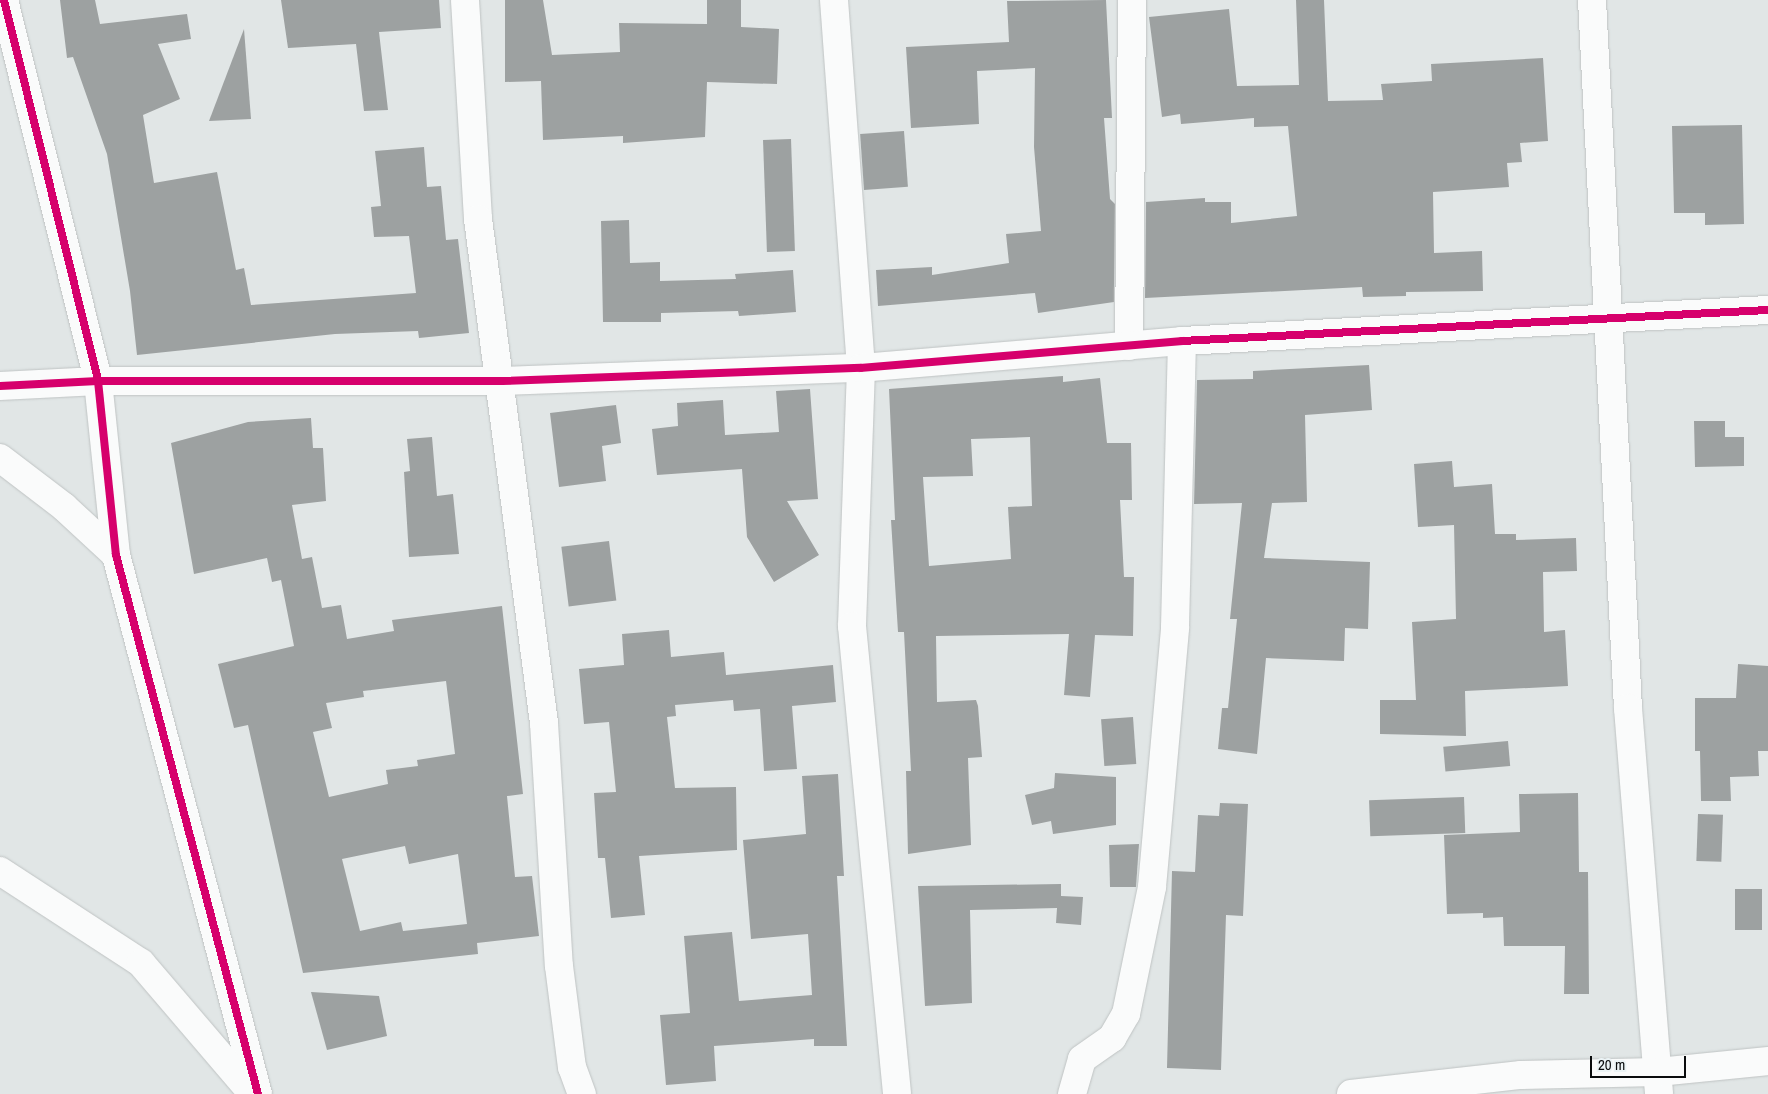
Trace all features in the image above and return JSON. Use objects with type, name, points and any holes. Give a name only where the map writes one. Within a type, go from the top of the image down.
[{"type":"street","points":[[4,0],[98,381],[116,555],[258,1094]]},
{"type":"street","points":[[466,0],[478,220],[502,381],[544,723],[559,966],[572,1067],[582,1094]]},
{"type":"street","points":[[834,0],[861,368],[852,626],[897,1094]]},
{"type":"street","points":[[1129,346],[1132,0]]},
{"type":"street","points":[[1592,0],[1628,708],[1658,1083]]},
{"type":"street","points":[[0,386],[98,381],[502,381],[861,368],[1182,341],[1768,310]]},
{"type":"street","points":[[1072,1094],[1082,1059],[1112,1038],[1126,1014],[1152,887],[1175,627],[1182,341]]},
{"type":"street","points":[[0,458],[64,507],[116,555]]},
{"type":"street","points":[[0,871],[141,963],[253,1094]]},
{"type":"street","points":[[1351,1094],[1521,1075],[1658,1083],[1768,1061]]},
{"type":"building","points":[[60,0],[95,0],[100,24],[187,14],[191,39],[158,44],[180,99],[143,115],[154,183],[217,172],[236,270],[244,268],[251,305],[416,293],[409,236],[374,237],[371,207],[381,206],[375,151],[424,147],[427,187],[441,186],[446,240],[458,239],[469,333],[419,338],[418,331],[335,334],[137,355],[130,291],[107,154],[73,57],[67,58]]},
{"type":"building","points":[[281,0],[439,0],[441,28],[379,32],[388,110],[364,111],[356,44],[288,48]]},
{"type":"building","points":[[505,0],[543,0],[552,55],[620,52],[619,23],[707,24],[707,0],[741,0],[741,27],[779,29],[777,84],[707,82],[705,137],[623,143],[623,136],[543,140],[541,81],[505,82]]},
{"type":"building","points":[[1106,0],[1112,118],[1104,118],[1110,199],[1115,204],[1114,302],[1038,313],[1035,293],[878,306],[876,270],[932,267],[932,275],[1009,263],[1006,234],[1041,231],[1034,147],[1035,68],[977,71],[979,124],[911,128],[906,47],[1009,42],[1007,1]]},
{"type":"building","points":[[1296,0],[1324,0],[1328,101],[1383,100],[1381,84],[1432,81],[1431,64],[1543,58],[1548,141],[1520,143],[1522,162],[1507,163],[1509,187],[1433,192],[1434,253],[1482,251],[1483,291],[1406,292],[1406,296],[1363,297],[1362,287],[1145,298],[1146,202],[1205,198],[1205,202],[1231,202],[1231,223],[1297,216],[1288,126],[1254,127],[1254,118],[1181,124],[1180,114],[1162,117],[1149,17],[1229,9],[1237,86],[1299,85]]},
{"type":"building","points":[[244,29],[251,119],[209,121]]},
{"type":"building","points":[[1742,125],[1744,224],[1705,225],[1705,213],[1674,213],[1672,126]]},
{"type":"building","points":[[904,131],[908,187],[864,190],[860,134]]},
{"type":"building","points":[[791,139],[795,251],[767,252],[763,140]]},
{"type":"building","points":[[629,220],[630,263],[660,262],[660,281],[736,279],[735,274],[793,270],[796,312],[739,316],[738,311],[661,313],[661,322],[603,322],[601,221]]},
{"type":"building","points":[[1369,365],[1372,410],[1305,415],[1307,502],[1272,503],[1264,558],[1370,562],[1368,629],[1345,628],[1344,661],[1266,658],[1257,754],[1218,749],[1222,708],[1228,708],[1237,619],[1230,619],[1242,503],[1194,504],[1197,380],[1253,379],[1253,371]]},
{"type":"building","points":[[1063,376],[1063,382],[1100,378],[1107,443],[1131,443],[1132,500],[1120,500],[1124,577],[1134,577],[1133,636],[1095,635],[1090,697],[1064,695],[1069,634],[936,636],[937,702],[976,700],[978,706],[982,757],[968,758],[971,845],[908,854],[906,771],[911,771],[904,632],[898,632],[891,520],[895,520],[889,389]],"holes":[[[1030,437],[1032,506],[1008,507],[1011,559],[929,566],[923,477],[973,476],[971,439]]]},
{"type":"building","points":[[810,389],[818,499],[787,501],[819,555],[774,582],[747,537],[742,469],[657,475],[652,429],[678,426],[677,403],[723,400],[725,435],[779,432],[776,391]]},
{"type":"building","points":[[616,405],[621,443],[602,446],[606,481],[559,487],[550,413]]},
{"type":"building","points":[[311,418],[313,448],[323,448],[326,501],[292,505],[302,559],[312,557],[322,608],[341,605],[347,639],[394,631],[392,620],[502,606],[523,794],[507,796],[515,877],[532,876],[539,936],[477,943],[478,954],[303,973],[248,725],[234,728],[218,664],[294,646],[281,580],[272,582],[267,558],[194,574],[171,443],[248,422]],"holes":[[[446,681],[455,754],[417,760],[418,766],[386,770],[388,784],[329,797],[313,732],[332,728],[326,703],[364,697],[363,691]],[[405,846],[409,864],[458,854],[467,924],[403,931],[401,922],[360,931],[342,859]]]},
{"type":"building","points":[[1694,421],[1725,421],[1725,437],[1744,437],[1744,466],[1695,467]]},
{"type":"building","points":[[432,437],[437,496],[453,494],[459,554],[409,557],[404,472],[410,471],[407,439]]},
{"type":"building","points":[[1452,461],[1454,487],[1492,484],[1495,534],[1516,534],[1516,540],[1576,538],[1577,571],[1543,572],[1544,632],[1565,630],[1568,686],[1465,691],[1466,736],[1380,734],[1380,700],[1416,700],[1412,622],[1456,619],[1454,525],[1418,527],[1414,464]]},
{"type":"building","points":[[609,541],[616,601],[569,606],[561,547]]},
{"type":"building","points":[[669,630],[671,657],[724,652],[726,675],[833,665],[836,702],[792,706],[797,769],[764,771],[760,709],[734,711],[733,700],[675,705],[676,716],[667,717],[675,788],[736,787],[737,850],[639,856],[645,915],[611,918],[605,858],[598,858],[594,793],[616,792],[609,722],[584,724],[579,669],[624,665],[622,634]]},
{"type":"building","points":[[1738,664],[1768,666],[1768,751],[1758,751],[1759,776],[1730,777],[1731,801],[1701,801],[1700,751],[1695,751],[1695,698],[1736,698]]},
{"type":"building","points":[[1133,717],[1136,764],[1104,766],[1101,719]]},
{"type":"building","points":[[1508,741],[1510,766],[1445,772],[1443,747]]},
{"type":"building","points":[[1055,773],[1116,777],[1116,825],[1053,834],[1051,821],[1032,825],[1025,795],[1054,788]]},
{"type":"building","points":[[838,774],[844,876],[837,876],[847,1046],[814,1046],[814,1039],[714,1046],[716,1081],[666,1085],[660,1015],[690,1013],[684,936],[732,932],[739,1001],[812,995],[808,934],[751,939],[743,840],[806,834],[802,776]]},
{"type":"building","points":[[1578,793],[1579,872],[1588,872],[1589,994],[1564,994],[1565,946],[1504,946],[1503,917],[1483,918],[1483,913],[1447,914],[1444,835],[1520,832],[1519,794]]},
{"type":"building","points":[[1464,797],[1465,833],[1370,836],[1369,800]]},
{"type":"building","points":[[1220,803],[1248,804],[1243,916],[1226,915],[1221,1070],[1167,1068],[1172,871],[1195,872],[1198,815],[1219,816]]},
{"type":"building","points":[[1698,814],[1723,815],[1721,862],[1696,861]]},
{"type":"building","points":[[1139,844],[1136,887],[1110,887],[1109,845]]},
{"type":"building","points":[[1061,884],[1061,896],[1083,897],[1081,925],[1056,923],[1057,908],[970,910],[972,1003],[925,1006],[918,886]]},
{"type":"building","points":[[1735,889],[1762,889],[1762,930],[1735,930]]},
{"type":"building","points":[[311,992],[379,996],[387,1036],[327,1050]]},
{"type":"cycle path","points":[[4,0],[98,381],[116,555],[258,1094]]},
{"type":"cycle path","points":[[0,386],[98,381],[502,381],[861,368],[1182,341],[1768,310]]}]
